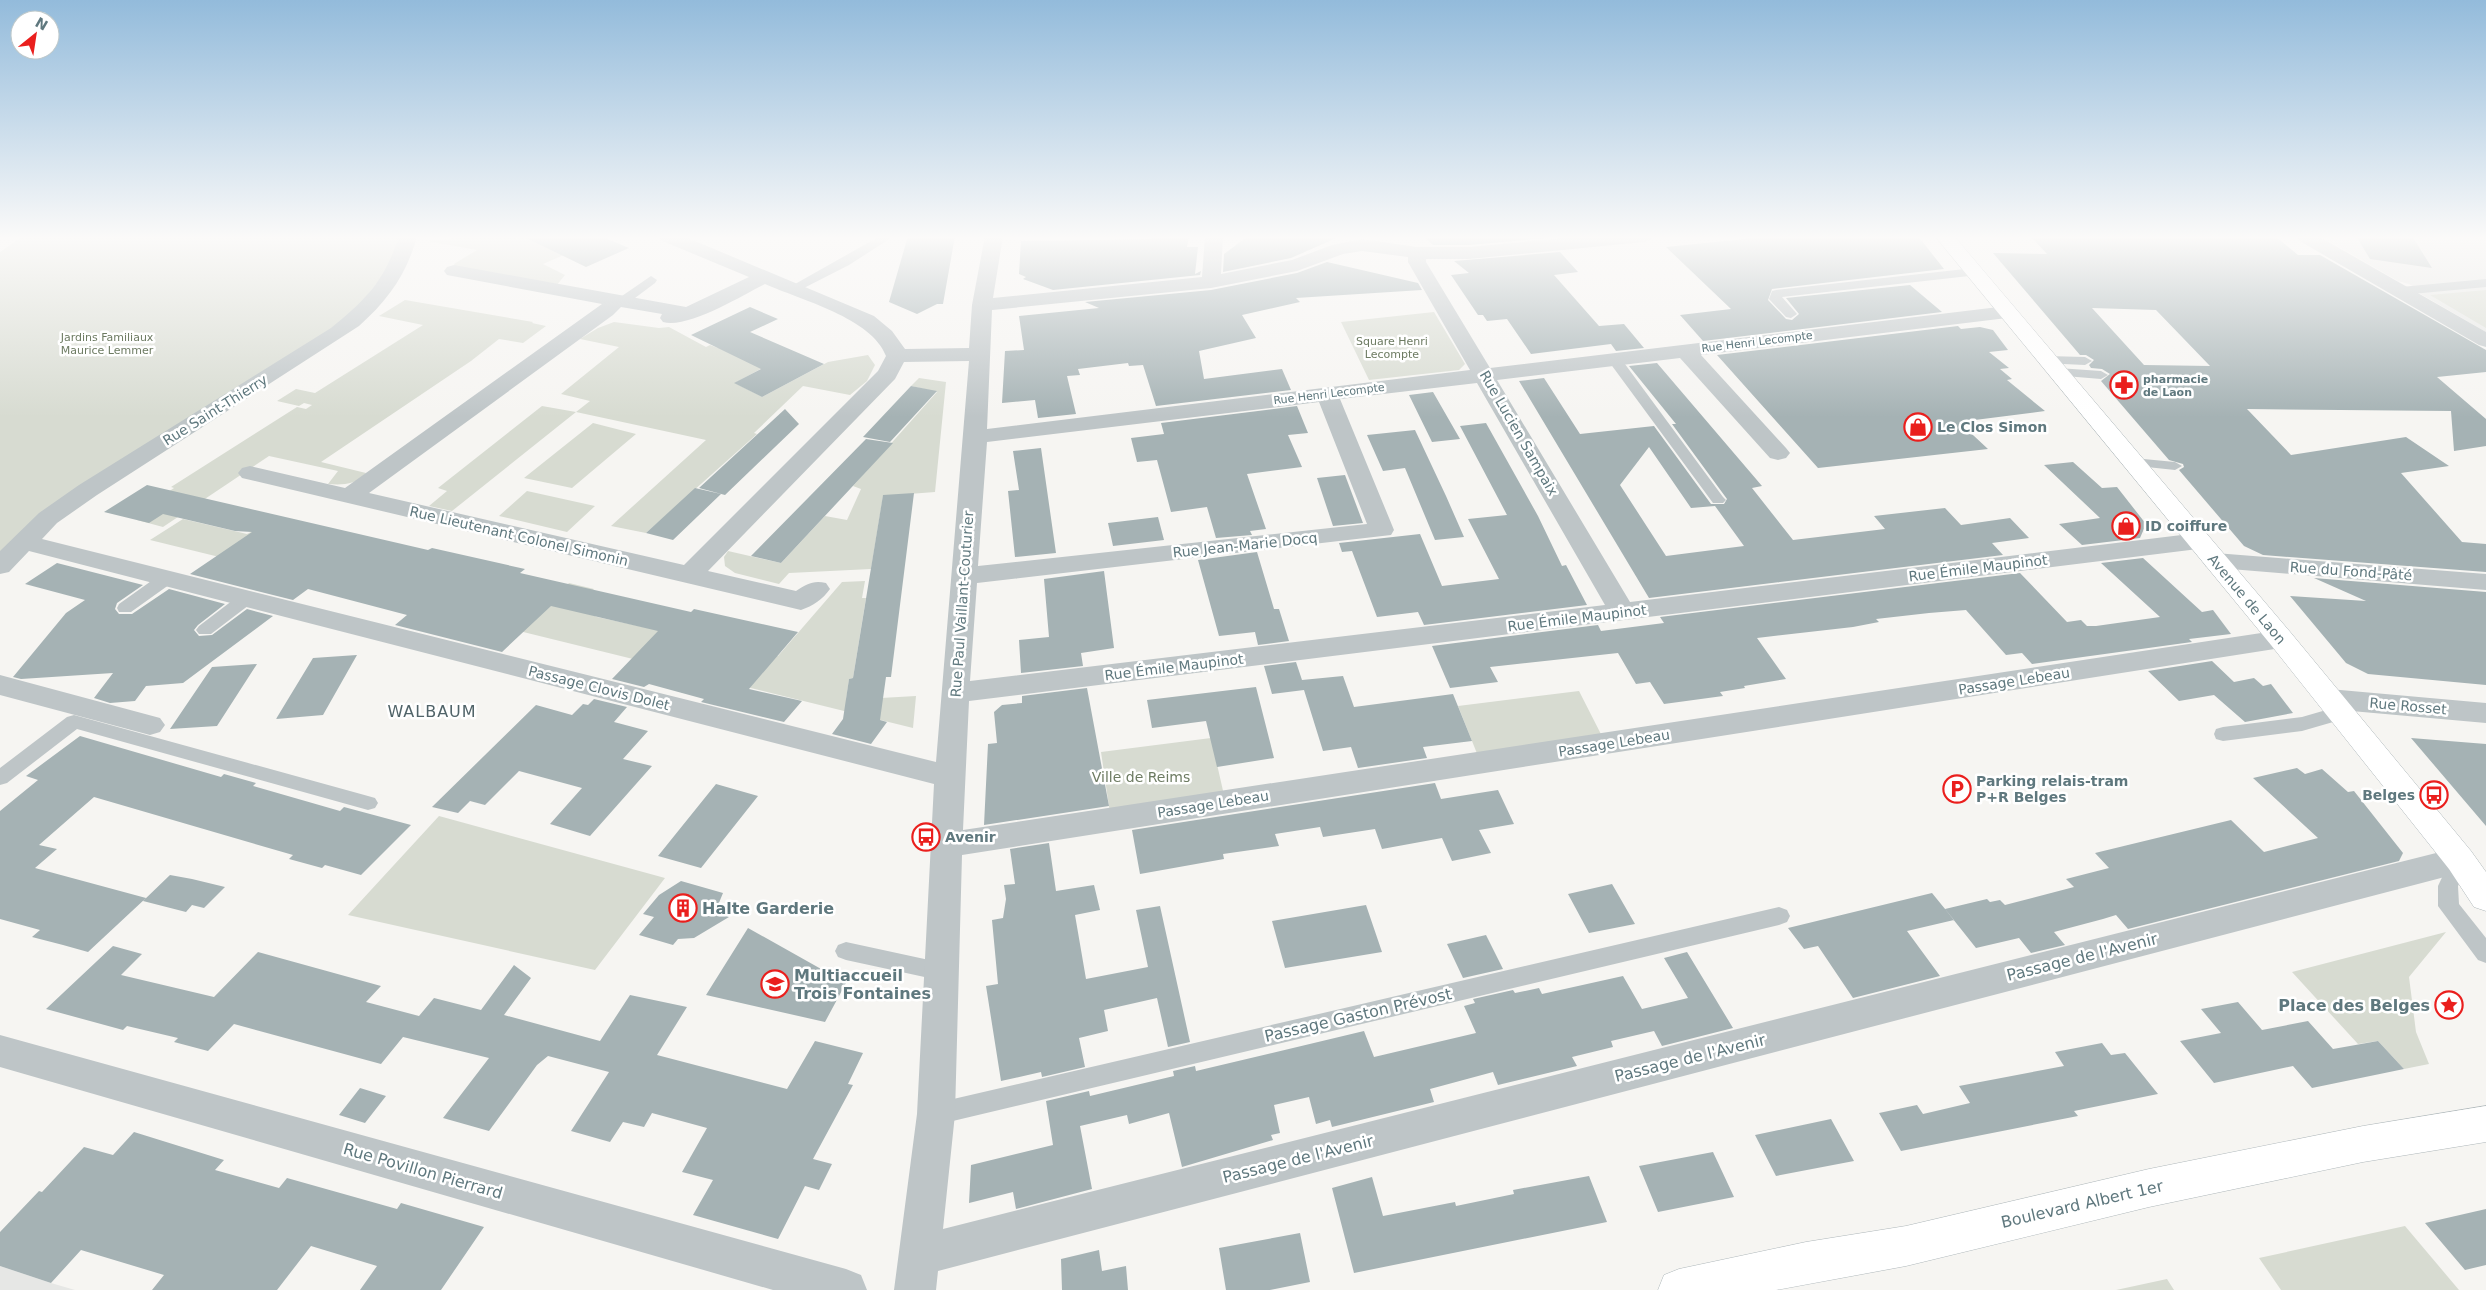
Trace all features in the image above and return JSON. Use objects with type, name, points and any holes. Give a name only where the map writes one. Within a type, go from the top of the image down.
[{"type":"main road","name":"Avenue de Laon","points":[[1994,296],[2281,639],[2460,860],[2486,898]]},
{"type":"main road","name":"Avenue de Laon","points":[[2460,860],[2486,885]]},
{"type":"main road","name":"Boulevard Albert 1er","points":[[1679,1290],[1906,1246],[2149,1188],[2363,1144],[2486,1124]]},
{"type":"street","name":"Rue Saint-Thierry","points":[[0,566],[48,518],[88,490],[338,332],[369,308],[378,296]]},
{"type":"street","points":[[577,296],[615,304],[662,319],[688,313],[724,296]]},
{"type":"street","points":[[690,575],[887,374],[897,356],[893,344],[877,327],[811,296]]},
{"type":"street","name":"Rue Paul Vaillant-Couturier","points":[[918,1273],[936,1114],[943,972],[946,845],[978,354],[984,296]]},
{"type":"street","points":[[982,305],[1070,296]]},
{"type":"street","name":"Rue Lucien Sampaix","points":[[1438,296],[1623,612]]},
{"type":"street","points":[[2410,296],[2486,341]]},
{"type":"street","points":[[348,497],[615,304]]},
{"type":"street","name":"Rue Henri Lecompte","points":[[974,437],[2007,312]]},
{"type":"street","name":"Rue Henri Lecompte","points":[[1685,351],[1778,453]]},
{"type":"street","points":[[897,356],[978,354]]},
{"type":"street","name":"Rue Jean-Marie Docq","points":[[964,576],[1382,530],[1327,394]]},
{"type":"street","name":"Rue Lieutenant Colonel Simonin","points":[[250,473],[802,602],[817,589]]},
{"type":"street","name":"Rue Émile Maupinot","points":[[955,693],[2198,541]]},
{"type":"street","name":"Passage Clovis Dolet","points":[[24,542],[950,777]]},
{"type":"street","name":"Rue du Fond-Pâté","points":[[2215,561],[2486,582]]},
{"type":"street","name":"Passage Lebeau","points":[[946,845],[2281,639]]},
{"type":"street","points":[[0,685],[150,725]]},
{"type":"street","name":"Rue Rosset","points":[[2335,706],[2486,713]]},
{"type":"street","name":"Passage de l'Avenir","points":[[918,1273],[2460,860]]},
{"type":"street","name":"Rue Povillon Pierrard","points":[[0,1051],[846,1290]]},
{"type":"lane","points":[[615,304],[627,296]]},
{"type":"lane","points":[[1776,296],[1775,299],[1791,314]]},
{"type":"lane","points":[[1614,360],[1718,500]]},
{"type":"lane","points":[[2053,366],[2085,361]]},
{"type":"lane","points":[[2053,366],[2101,375]]},
{"type":"lane","points":[[2133,462],[2175,466]]},
{"type":"lane","points":[[124,608],[167,578]]},
{"type":"lane","points":[[205,630],[247,598]]},
{"type":"lane","points":[[2223,734],[2302,724],[2335,706]]},
{"type":"lane","points":[[0,778],[74,722],[368,803]]},
{"type":"lane","points":[[2460,860],[2448,886],[2449,906],[2486,954]]},
{"type":"lane","name":"Passage Gaston Prévost","points":[[936,1114],[1779,916]]},
{"type":"lane","points":[[846,951],[943,972]]},
{"type":"shaded area","points":[[2424,296],[2486,296],[2486,332]]},
{"type":"shaded area","points":[[0,1266],[51,1283],[75,1290],[0,1290]]},
{"type":"green space","name":"Jardins Familiaux Maurice Lemmer","points":[[0,296],[367,296],[352,315],[0,553]]},
{"type":"green space","points":[[2432,296],[2486,296],[2486,328]]},
{"type":"green space","points":[[405,300],[533,322],[546,326],[523,343],[499,339],[471,361],[321,462],[366,473],[358,480],[344,484],[328,484],[338,471],[269,456],[163,527],[137,520],[158,506],[150,504],[174,488],[171,487],[297,407],[306,409],[312,405],[304,403],[299,406],[277,401],[296,389],[315,393],[423,325],[379,316]]},
{"type":"green space","name":"Square Henri Lecompte","points":[[1434,312],[1465,364],[1459,370],[1369,380],[1341,322]]},
{"type":"green space","points":[[614,322],[659,328],[669,327],[706,347],[710,345],[718,348],[723,346],[766,366],[735,383],[762,397],[828,362],[868,355],[875,365],[867,381],[850,395],[803,386],[754,433],[757,434],[646,533],[611,526],[706,440],[576,412],[590,401],[561,394],[619,347],[580,339],[598,328]]},
{"type":"green space","points":[[919,378],[946,382],[935,492],[883,496],[871,569],[789,573],[779,584],[735,573],[725,566],[724,557],[728,551],[781,563],[825,516],[847,520],[861,489],[853,486],[937,392],[911,386]]},
{"type":"green space","points":[[542,406],[576,412],[452,511],[429,506],[447,491],[438,488]]},
{"type":"green space","points":[[593,423],[636,434],[572,488],[524,478]]},
{"type":"green space","points":[[527,491],[595,506],[567,532],[499,516]]},
{"type":"green space","points":[[183,519],[247,534],[251,532],[546,605],[569,583],[594,589],[574,607],[597,617],[778,656],[842,582],[865,581],[862,598],[866,598],[853,678],[849,679],[846,700],[916,696],[913,728],[150,540]]},
{"type":"green space","points":[[1579,691],[1606,744],[1478,756],[1458,706]]},
{"type":"green space","name":"Ville de Reims","points":[[1211,738],[1224,795],[1110,813],[1101,752]]},
{"type":"green space","points":[[439,816],[665,878],[595,970],[348,915]]},
{"type":"green space","points":[[2446,932],[2409,977],[2416,1032],[2429,1064],[2404,1069],[2378,1041],[2358,1044],[2292,972]]},
{"type":"green space","points":[[2405,1226],[2459,1290],[2281,1290],[2259,1258]]},
{"type":"green space","points":[[2167,1279],[2174,1290],[2116,1290]]},
{"type":"building","points":[[891,296],[944,296],[943,304],[937,304],[917,314],[889,302]]},
{"type":"building","points":[[1146,296],[1324,296],[1296,298],[1300,302],[1242,315],[1256,338],[1199,351],[1204,379],[1282,369],[1291,390],[1156,406],[1143,365],[1129,366],[1128,363],[1078,369],[1080,375],[1067,376],[1076,414],[1038,418],[1035,400],[1002,403],[1005,351],[1024,350],[1019,316],[1099,308],[1085,302]]},
{"type":"building","points":[[1465,296],[1573,296],[1599,326],[1624,324],[1644,348],[1616,351],[1611,344],[1531,354],[1507,319],[1487,321],[1483,315],[1478,315]]},
{"type":"building","points":[[1718,296],[1769,296],[1768,300],[1786,319],[1792,320],[1799,314],[1786,298],[1803,296],[1923,296],[1942,312],[1703,341],[1680,315],[1731,309]]},
{"type":"building","points":[[2030,296],[2392,296],[2486,350],[2486,372],[2437,377],[2486,419],[2486,446],[2454,451],[2451,411],[2247,409],[2291,455],[2406,437],[2449,466],[2401,473],[2462,542],[2486,544],[2486,572],[2263,555],[2244,546],[2179,470],[2184,467],[2183,464],[2169,460],[2101,381],[2110,374],[2102,369],[2091,368],[2089,365],[2094,360],[2086,355],[2080,355]],"holes":[[[2092,308],[2156,310],[2210,366],[2144,365]]]},
{"type":"building","points":[[750,307],[778,319],[750,332],[824,364],[762,397],[734,383],[761,369],[691,335]]},
{"type":"building","points":[[1958,326],[1961,329],[1980,327],[1993,330],[2008,350],[1989,352],[2009,368],[2000,369],[2012,379],[2007,380],[2045,411],[1959,422],[1988,449],[1818,468],[1717,355]]},
{"type":"building","points":[[1657,363],[1762,486],[1752,488],[1793,540],[1885,529],[1874,516],[1945,508],[1961,525],[2010,518],[2029,538],[1992,543],[2003,555],[1649,598],[1519,381],[1544,378],[1580,434],[1654,426],[1711,504],[1724,504],[1727,499],[1672,424],[1676,424],[1629,366]],"holes":[[[1649,447],[1691,508],[1715,506],[1744,546],[1666,556],[1620,485]]]},
{"type":"building","points":[[911,386],[937,391],[890,442],[863,437]]},
{"type":"building","points":[[1433,392],[1460,439],[1432,442],[1409,395]]},
{"type":"building","points":[[1297,406],[1308,433],[1288,435],[1302,467],[1247,474],[1266,529],[1250,531],[1252,535],[1216,538],[1207,507],[1171,512],[1157,460],[1137,462],[1131,438],[1164,434],[1161,423]]},
{"type":"building","points":[[785,409],[799,424],[725,495],[699,488]]},
{"type":"building","points":[[1486,423],[1538,516],[1562,566],[1566,565],[1587,605],[1424,625],[1418,612],[1377,617],[1352,551],[1342,552],[1339,543],[1420,534],[1442,586],[1499,579],[1468,519],[1507,515],[1460,426]]},
{"type":"building","points":[[1415,430],[1464,537],[1435,540],[1405,468],[1383,471],[1367,435]]},
{"type":"building","points":[[866,439],[893,443],[781,563],[751,556]]},
{"type":"building","points":[[1041,448],[1056,553],[1015,557],[1008,491],[1019,490],[1013,451]]},
{"type":"building","points":[[2073,462],[2102,488],[2117,487],[2146,524],[2140,538],[2082,545],[2059,524],[2100,518],[2044,465]]},
{"type":"building","points":[[1345,475],[1363,523],[1333,526],[1317,478]]},
{"type":"building","points":[[147,485],[428,550],[432,548],[525,569],[520,573],[691,612],[694,609],[798,632],[749,689],[802,701],[784,722],[701,702],[704,699],[649,684],[644,687],[612,679],[658,631],[551,606],[502,652],[395,625],[407,615],[308,589],[293,600],[190,574],[252,532],[235,531],[163,514],[149,523],[104,512]]},
{"type":"building","points":[[695,488],[721,494],[673,540],[646,533]]},
{"type":"building","points":[[914,493],[891,677],[886,677],[880,720],[887,722],[871,744],[832,734],[843,719],[849,679],[853,678],[883,495]]},
{"type":"building","points":[[1158,517],[1164,540],[1113,546],[1108,523]]},
{"type":"building","points":[[1257,552],[1274,609],[1279,609],[1289,641],[1258,645],[1255,632],[1219,636],[1198,560]]},
{"type":"building","points":[[2143,558],[2202,612],[2213,610],[2231,634],[2189,639],[2192,642],[2032,664],[2022,653],[2006,655],[1966,610],[1876,619],[1879,622],[1853,627],[1757,638],[1786,679],[1720,692],[1723,696],[1664,704],[1650,682],[1636,684],[1618,653],[1490,667],[1498,682],[1450,688],[1432,646],[1598,625],[1601,631],[1664,623],[1660,617],[2020,573],[2067,622],[2081,620],[2087,626],[2096,626],[2160,617],[2101,563]]},
{"type":"building","points":[[57,563],[143,585],[117,603],[115,609],[119,614],[132,614],[169,589],[225,604],[198,625],[194,630],[199,636],[212,635],[247,609],[273,616],[183,683],[146,686],[135,701],[110,703],[94,698],[113,673],[21,679],[13,677],[66,613],[85,600],[25,584]]},
{"type":"building","points":[[1104,571],[1114,648],[1081,653],[1083,666],[1021,673],[1019,640],[1049,637],[1044,579]]},
{"type":"building","points":[[2314,578],[2486,592],[2486,685],[2368,674],[2346,663],[2290,596],[2366,601]]},
{"type":"building","points":[[357,655],[323,715],[276,719],[313,658]]},
{"type":"building","points":[[2212,661],[2234,682],[2254,678],[2263,686],[2271,684],[2293,713],[2245,722],[2214,695],[2179,701],[2148,671]]},
{"type":"building","points":[[1296,662],[1302,680],[1343,676],[1354,707],[1453,694],[1472,741],[1423,747],[1427,758],[1358,768],[1351,747],[1323,751],[1304,690],[1272,694],[1264,666]]},
{"type":"building","points":[[257,664],[217,726],[170,729],[212,667]]},
{"type":"building","points":[[1256,687],[1274,758],[1217,767],[1206,721],[1152,728],[1147,700]]},
{"type":"building","points":[[1087,688],[1109,806],[984,825],[988,744],[997,743],[994,712],[1002,705],[1022,703],[1022,696]]},
{"type":"building","points":[[594,699],[627,707],[614,722],[648,731],[623,759],[652,766],[590,836],[550,824],[582,788],[519,771],[485,805],[470,801],[458,813],[432,807],[536,705],[572,715],[583,704],[588,705]]},
{"type":"building","points":[[80,736],[221,777],[224,774],[256,783],[253,786],[340,811],[344,807],[411,825],[361,875],[325,865],[322,868],[289,859],[293,855],[94,797],[39,845],[57,849],[35,868],[146,898],[88,952],[32,937],[40,930],[0,919],[0,811],[38,780],[26,776]]},
{"type":"building","points":[[2411,738],[2486,744],[2486,826]]},
{"type":"building","points":[[2297,768],[2305,774],[2322,769],[2348,792],[2354,791],[2403,853],[2399,861],[2128,929],[2116,915],[2054,932],[2065,945],[2031,953],[2019,938],[1976,948],[1945,909],[1987,899],[1990,902],[2000,900],[2005,905],[2074,887],[2066,879],[2109,868],[2095,853],[2231,820],[2264,852],[2318,838],[2253,778]]},
{"type":"building","points":[[1435,783],[1441,799],[1498,790],[1514,824],[1479,830],[1491,853],[1452,861],[1442,838],[1382,849],[1375,829],[1323,837],[1320,827],[1275,834],[1279,846],[1223,854],[1224,859],[1140,874],[1132,830]]},
{"type":"building","points":[[716,784],[758,796],[701,868],[658,856]]},
{"type":"building","points":[[1049,843],[1056,891],[1094,885],[1100,910],[1075,915],[1086,979],[1148,967],[1136,910],[1160,906],[1190,1042],[1168,1047],[1157,998],[1104,1010],[1108,1031],[1079,1038],[1085,1067],[1042,1077],[1041,1072],[1001,1081],[986,986],[998,984],[992,920],[1003,918],[1006,899],[1004,885],[1015,884],[1010,849]]},
{"type":"building","points":[[170,875],[225,887],[204,908],[192,905],[186,912],[143,901]]},
{"type":"building","name":"Halte Garderie","points":[[681,881],[723,893],[716,910],[729,917],[694,938],[678,939],[673,945],[639,935],[654,917],[643,914],[659,895]]},
{"type":"building","points":[[1612,884],[1635,924],[1589,933],[1568,894]]},
{"type":"building","points":[[1932,893],[1954,920],[1907,931],[1940,976],[1853,998],[1818,946],[1804,949],[1788,928]]},
{"type":"building","points":[[1366,905],[1382,952],[1285,968],[1272,921]]},
{"type":"building","points":[[748,928],[846,983],[825,1022],[706,995]]},
{"type":"building","points":[[1486,935],[1503,969],[1463,978],[1447,944]]},
{"type":"building","points":[[113,946],[142,954],[121,975],[214,997],[258,952],[381,986],[366,1002],[419,1016],[434,998],[481,1010],[514,965],[531,978],[504,1015],[600,1041],[630,995],[687,1007],[657,1055],[787,1089],[815,1041],[863,1053],[848,1084],[853,1085],[813,1159],[832,1164],[819,1190],[805,1186],[778,1239],[693,1215],[713,1180],[682,1172],[707,1128],[652,1113],[644,1127],[623,1122],[610,1142],[571,1131],[609,1072],[548,1056],[537,1065],[489,1131],[443,1118],[489,1058],[403,1037],[381,1064],[234,1024],[208,1051],[174,1042],[178,1038],[127,1026],[123,1030],[46,1009]]},
{"type":"building","points":[[1687,952],[1733,1028],[1662,1046],[1654,1031],[1611,1041],[1613,1047],[1572,1057],[1577,1066],[1498,1085],[1493,1072],[1430,1089],[1434,1102],[1332,1127],[1330,1120],[1316,1124],[1309,1097],[1274,1105],[1280,1133],[1271,1135],[1273,1140],[1182,1167],[1169,1113],[1129,1124],[1127,1115],[1080,1126],[1092,1189],[1016,1209],[1013,1192],[969,1203],[971,1165],[1053,1145],[1046,1101],[1089,1091],[1090,1096],[1174,1076],[1173,1071],[1195,1066],[1196,1071],[1364,1031],[1374,1057],[1476,1033],[1464,1006],[1475,1003],[1473,999],[1513,990],[1515,993],[1539,988],[1542,994],[1623,976],[1642,1009],[1688,998],[1664,958]]},
{"type":"building","points":[[2238,1002],[2262,1030],[2308,1021],[2333,1049],[2378,1041],[2404,1069],[2312,1088],[2293,1066],[2214,1083],[2180,1041],[2221,1033],[2201,1009]]},
{"type":"building","points":[[2102,1043],[2111,1055],[2125,1053],[2158,1094],[2074,1111],[2078,1116],[1901,1151],[1879,1113],[1917,1105],[1923,1114],[1970,1103],[1959,1086],[2064,1066],[2055,1052]]},
{"type":"building","points":[[360,1088],[386,1096],[365,1123],[339,1115]]},
{"type":"building","points":[[1831,1119],[1854,1161],[1776,1176],[1755,1135]]},
{"type":"building","points":[[134,1132],[224,1160],[215,1170],[279,1188],[287,1178],[397,1209],[401,1203],[484,1227],[441,1290],[360,1290],[377,1266],[311,1246],[277,1290],[152,1290],[164,1275],[81,1250],[51,1283],[0,1266],[0,1232],[39,1191],[42,1192],[84,1147],[113,1155]]},
{"type":"building","points":[[1713,1152],[1734,1197],[1658,1212],[1639,1166]]},
{"type":"building","points":[[1589,1176],[1607,1222],[1354,1273],[1332,1188],[1372,1177],[1383,1216],[1455,1202],[1456,1206],[1514,1194],[1513,1190]]},
{"type":"building","points":[[2486,1209],[2486,1265],[2465,1270],[2425,1223]]},
{"type":"building","points":[[1300,1233],[1310,1282],[1270,1290],[1226,1290],[1219,1248]]},
{"type":"building","points":[[1099,1250],[1102,1271],[1126,1266],[1128,1290],[1062,1290],[1061,1259]]},
{"type":"place","name":"pharmacie de Laon","points":[[2124,385]]},
{"type":"place","name":"Le Clos Simon","points":[[1918,427]]},
{"type":"place","name":"ID coiffure","points":[[2126,526]]},
{"type":"place","name":"Parking relais-tram P+R Belges","points":[[1957,789]]},
{"type":"place","name":"Belges","points":[[2434,795]]},
{"type":"place","name":"Avenir","points":[[926,837]]},
{"type":"place","name":"Halte Garderie","points":[[683,908]]},
{"type":"place","name":"Multiaccueil Trois Fontaines","points":[[775,984]]},
{"type":"place","name":"Place des Belges","points":[[2449,1005]]},
{"type":"district","name":"WALBAUM","points":[[432,711]]}]
